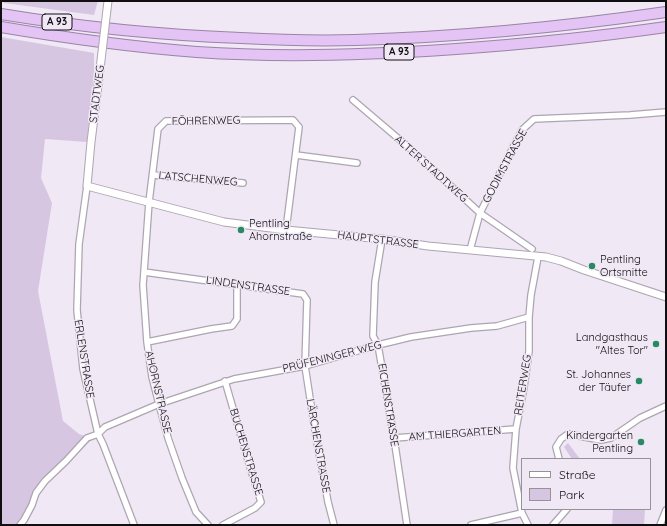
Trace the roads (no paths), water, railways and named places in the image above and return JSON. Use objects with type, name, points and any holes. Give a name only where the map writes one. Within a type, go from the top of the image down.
[{"type":"highway","name":"A 93","points":[[1,14],[114,30],[199,37],[279,40],[354,40],[512,30],[666,12]]},
{"type":"highway","name":"A 93","points":[[1,27],[109,43],[198,52],[287,55],[412,52],[515,45],[644,31],[666,27]]},
{"type":"street","name":"STADTWEG","points":[[88,186],[91,142],[108,1]]},
{"type":"street","name":"ALTER STADTWEG","points":[[353,100],[413,151],[480,213],[532,249]]},
{"type":"street","name":"GODIMSTRASSE","points":[[470,250],[480,213],[502,167],[522,130],[534,119],[666,112]]},
{"type":"street","name":"FÖHRENWEG","points":[[149,202],[158,129],[166,121],[293,120],[299,127],[286,230]]},
{"type":"street","points":[[296,155],[356,163]]},
{"type":"street","name":"LATSCHENWEG","points":[[153,175],[243,183]]},
{"type":"street","name":"HAUPTSTRASSE","points":[[88,186],[221,221],[286,230],[382,239],[428,246],[546,257],[666,297]]},
{"type":"street","name":"ERLENSTRASSE","points":[[88,186],[79,244],[77,310],[84,369],[98,434],[134,525]]},
{"type":"street","name":"AHORNSTRASSE","points":[[149,202],[143,285],[147,342],[152,377],[168,438],[182,478],[196,512],[208,525]]},
{"type":"street","name":"EICHENSTRASSE","points":[[382,239],[375,282],[373,336],[378,345],[394,438],[406,525]]},
{"type":"street","name":"REITERWEG","points":[[521,508],[513,468],[516,429],[529,351],[531,295],[538,257]]},
{"type":"street","name":"LINDENSTRASSE","points":[[144,272],[303,294],[307,300],[305,366]]},
{"type":"street","points":[[147,342],[211,328],[232,326],[237,319],[237,285]]},
{"type":"street","name":"PRÜFENINGER WEG","points":[[20,525],[29,510],[36,492],[87,438],[98,434],[105,427],[159,404],[234,378],[305,366],[411,337],[497,326],[529,318]]},
{"type":"street","name":"LÄRCHENSTRASSE","points":[[305,366],[316,437],[328,502],[334,525]]},
{"type":"street","name":"BUCHENSTRASSE","points":[[223,525],[254,508],[261,502],[225,381]]},
{"type":"street","points":[[558,458],[556,448],[561,439],[568,434],[601,440],[611,438],[640,418],[666,406]]},
{"type":"street","name":"AM THIERGARTEN","points":[[394,438],[516,429]]},
{"type":"street","name":"REITERWEG","points":[[521,510],[528,525]]},
{"type":"street","points":[[554,525],[566,510]]},
{"type":"street","points":[[660,525],[666,510]]},
{"type":"street","points":[[471,525],[522,513]]},
{"type":"place","name":"Pentling Ahornstraße","points":[[241,230]]},
{"type":"place","name":"Pentling Ortsmitte","points":[[592,266]]},
{"type":"place","name":"Landgasthaus \"Altes Tor\"","points":[[656,344]]},
{"type":"place","name":"St. Johannes der Täufer","points":[[639,381]]},
{"type":"place","name":"Kindergarten Pentling","points":[[641,442]]}]
